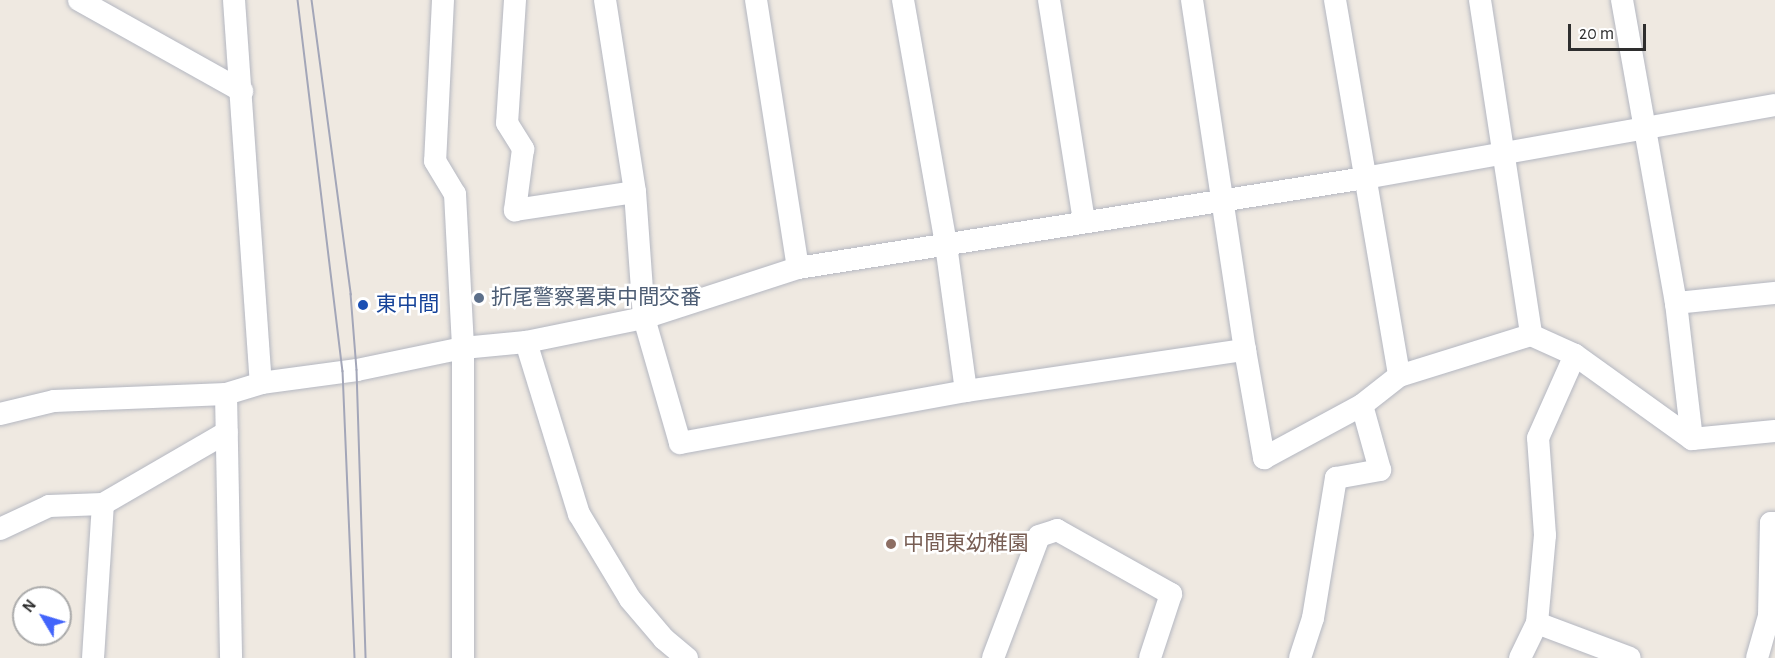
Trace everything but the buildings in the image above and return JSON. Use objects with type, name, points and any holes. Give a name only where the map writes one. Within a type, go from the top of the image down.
[{"type":"street","points":[[79,0],[242,91]]},
{"type":"street","points":[[234,0],[261,383]]},
{"type":"street","points":[[443,0],[435,161],[455,194],[463,348],[463,658]]},
{"type":"street","points":[[515,0],[507,123],[523,149],[515,210],[635,192]]},
{"type":"street","points":[[605,0],[635,192],[644,318],[680,443],[966,391],[1245,350]]},
{"type":"street","points":[[756,0],[798,268]]},
{"type":"street","points":[[903,0],[946,245],[966,391]]},
{"type":"street","points":[[1049,0],[1084,220]]},
{"type":"street","points":[[1192,0],[1245,350],[1264,458],[1362,405],[1399,376],[1532,335],[1575,355],[1692,439],[1775,431]]},
{"type":"street","points":[[1335,0],[1399,376]]},
{"type":"street","points":[[1480,0],[1532,335]]},
{"type":"street","points":[[1622,0],[1676,303],[1692,439]]},
{"type":"street","points":[[0,414],[54,402],[226,394],[261,383],[357,370],[463,348],[526,342],[644,318],[798,268],[946,245],[1084,220],[1365,178],[1504,151],[1775,105]]},
{"type":"street","points":[[1676,303],[1775,293]]},
{"type":"street","points":[[526,342],[579,514],[630,599],[664,639],[687,658]]},
{"type":"street","points":[[1520,658],[1537,623],[1545,535],[1538,438],[1575,355]]},
{"type":"street","points":[[226,394],[231,658]]},
{"type":"street","points":[[1300,658],[1313,618],[1336,478],[1380,470],[1362,405]]},
{"type":"street","points":[[0,529],[49,506],[102,504],[227,432]]},
{"type":"street","points":[[93,658],[102,504]]},
{"type":"street","points":[[1757,658],[1769,616],[1771,524],[1775,523]]},
{"type":"street","points":[[993,658],[1039,536],[1057,530],[1171,594],[1150,658]]},
{"type":"street","points":[[1537,623],[1630,658]]},
{"type":"tram line","points":[[298,0],[343,371],[355,658]]},
{"type":"tram line","points":[[312,0],[351,294],[357,370],[366,658]]},
{"type":"place","name":"折尾警察署東中間交番","points":[[479,298]]},
{"type":"place","name":"東中間","points":[[363,305]]},
{"type":"place","name":"中間東幼稚園","points":[[891,544]]}]
